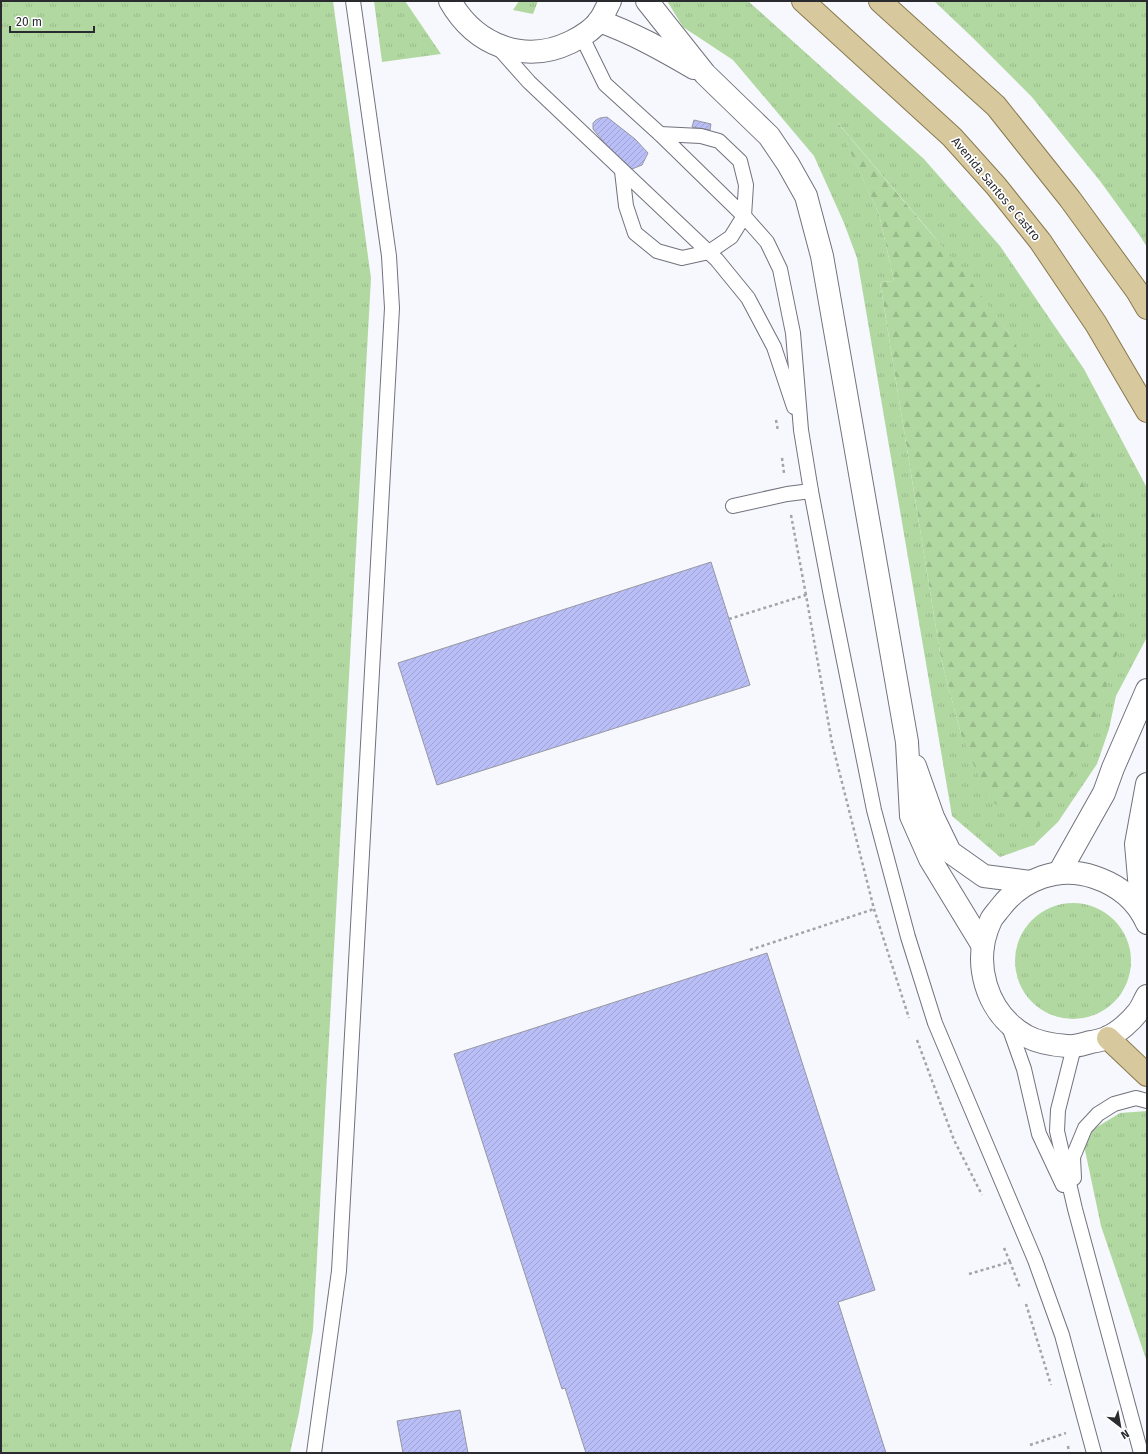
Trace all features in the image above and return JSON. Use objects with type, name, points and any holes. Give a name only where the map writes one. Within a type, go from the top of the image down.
[{"type":"main road","name":"Avenida Santos e Castro","points":[[803,1],[952,137],[996,186],[1040,241],[1096,324],[1147,412]]},
{"type":"main road","points":[[880,1],[996,106],[1070,199],[1138,291],[1147,308]]},
{"type":"main road","points":[[1108,1038],[1147,1075]]},
{"type":"street","points":[[450,1],[462,20],[478,35],[497,45],[518,51],[540,52],[562,47],[582,37],[600,21],[610,1]]},
{"type":"street","points":[[647,1],[705,74],[769,136],[788,164],[806,196],[822,256],[907,742],[911,816],[930,859],[983,946]]},
{"type":"street","points":[[600,21],[650,42],[705,74]]},
{"type":"street","points":[[1059,873],[1104,793],[1113,768],[1147,690]]},
{"type":"street","points":[[907,742],[933,817],[950,852],[984,876],[1030,882]]},
{"type":"street","points":[[1145,918],[1136,844],[1147,784]]},
{"type":"street","points":[[1145,918],[1127,894],[1107,881],[1083,873],[1059,873],[1044,876],[1030,882],[1008,898],[991,920],[983,946],[982,973],[991,999],[1007,1021],[1027,1036],[1050,1044],[1074,1047],[1108,1038],[1138,1012],[1147,996]]},
{"type":"lane","points":[[314,1453],[339,1271],[392,308],[389,256],[353,1]]},
{"type":"lane","points":[[582,37],[605,84],[660,134],[744,216],[767,242],[780,270],[793,333],[801,430],[811,491],[874,810],[908,937],[934,1023],[1035,1260],[1062,1335],[1094,1453]]},
{"type":"lane","points":[[497,45],[529,82],[717,260],[748,298],[774,347],[801,430]]},
{"type":"lane","points":[[622,171],[626,206],[635,233],[656,251],[682,258],[709,252],[731,237],[742,222],[744,216],[746,185],[740,161],[719,141],[701,136],[660,134]]},
{"type":"lane","points":[[733,506],[787,494],[811,491]]},
{"type":"lane","points":[[1007,1021],[1024,1069],[1039,1134],[1075,1209]]},
{"type":"lane","points":[[1074,1047],[1058,1110],[1057,1131],[1075,1209],[1141,1453]]},
{"type":"lane","points":[[1075,1209],[1073,1157],[1085,1128],[1098,1114],[1114,1104],[1136,1098],[1147,1101]]},
{"type":"path","points":[[775,416],[778,431]]},
{"type":"path","points":[[781,455],[806,595]]},
{"type":"path","points":[[750,950],[874,909]]},
{"type":"path","points":[[969,1274],[1010,1262],[1021,1290]]},
{"type":"path","points":[[1024,1297],[1052,1388]]},
{"type":"path","points":[[1064,1426],[1069,1453]]},
{"type":"path","points":[[1030,1445],[1066,1433]]},
{"type":"green space","points":[[1,1],[333,1],[371,278],[313,1330],[299,1413],[290,1453],[1,1453]]},
{"type":"green space","points":[[374,1],[405,1],[441,54],[382,62]]},
{"type":"green space","points":[[519,1],[538,1],[533,14],[513,10]]},
{"type":"green space","points":[[667,1],[748,1],[924,159],[1000,246],[1084,369],[1147,488],[1147,637],[1116,696],[1109,729],[1097,764],[1058,822],[1034,845],[1000,857],[952,816],[857,258],[844,223],[814,156],[733,60],[683,27]],"holes":[[[837,122],[932,234],[1009,333],[961,734],[941,659],[880,282],[894,281],[879,214]]]},
{"type":"green space","points":[[934,1],[1147,1],[1147,247],[1100,181],[1031,96]]},
{"type":"green space","points":[[836,121],[963,271],[1009,333],[1063,427],[1110,560],[1121,642],[1082,760],[1035,830],[988,799],[961,734],[941,659],[880,282],[894,281],[879,214]]},
{"type":"green space","points":[[1073,903],[1095,907],[1105,912],[1114,920],[1122,929],[1127,939],[1131,961],[1127,983],[1122,993],[1114,1002],[1105,1010],[1095,1015],[1073,1019],[1051,1015],[1041,1010],[1032,1002],[1024,993],[1019,983],[1015,961],[1019,939],[1024,929],[1032,920],[1041,912],[1051,907]]},
{"type":"green space","points":[[1147,1111],[1147,1362],[1101,1226],[1082,1136],[1120,1113]]},
{"type":"building","points":[[607,117],[635,139],[648,153],[642,165],[632,169],[620,162],[593,129],[593,123],[596,120]]},
{"type":"building","points":[[694,120],[711,124],[710,130],[692,127]]},
{"type":"building","points":[[711,562],[750,685],[437,785],[398,663]]},
{"type":"building","points":[[767,953],[875,1290],[838,1302],[886,1453],[586,1453],[565,1388],[562,1389],[454,1054]]},
{"type":"building","points":[[460,1410],[468,1453],[403,1453],[397,1421]]}]
